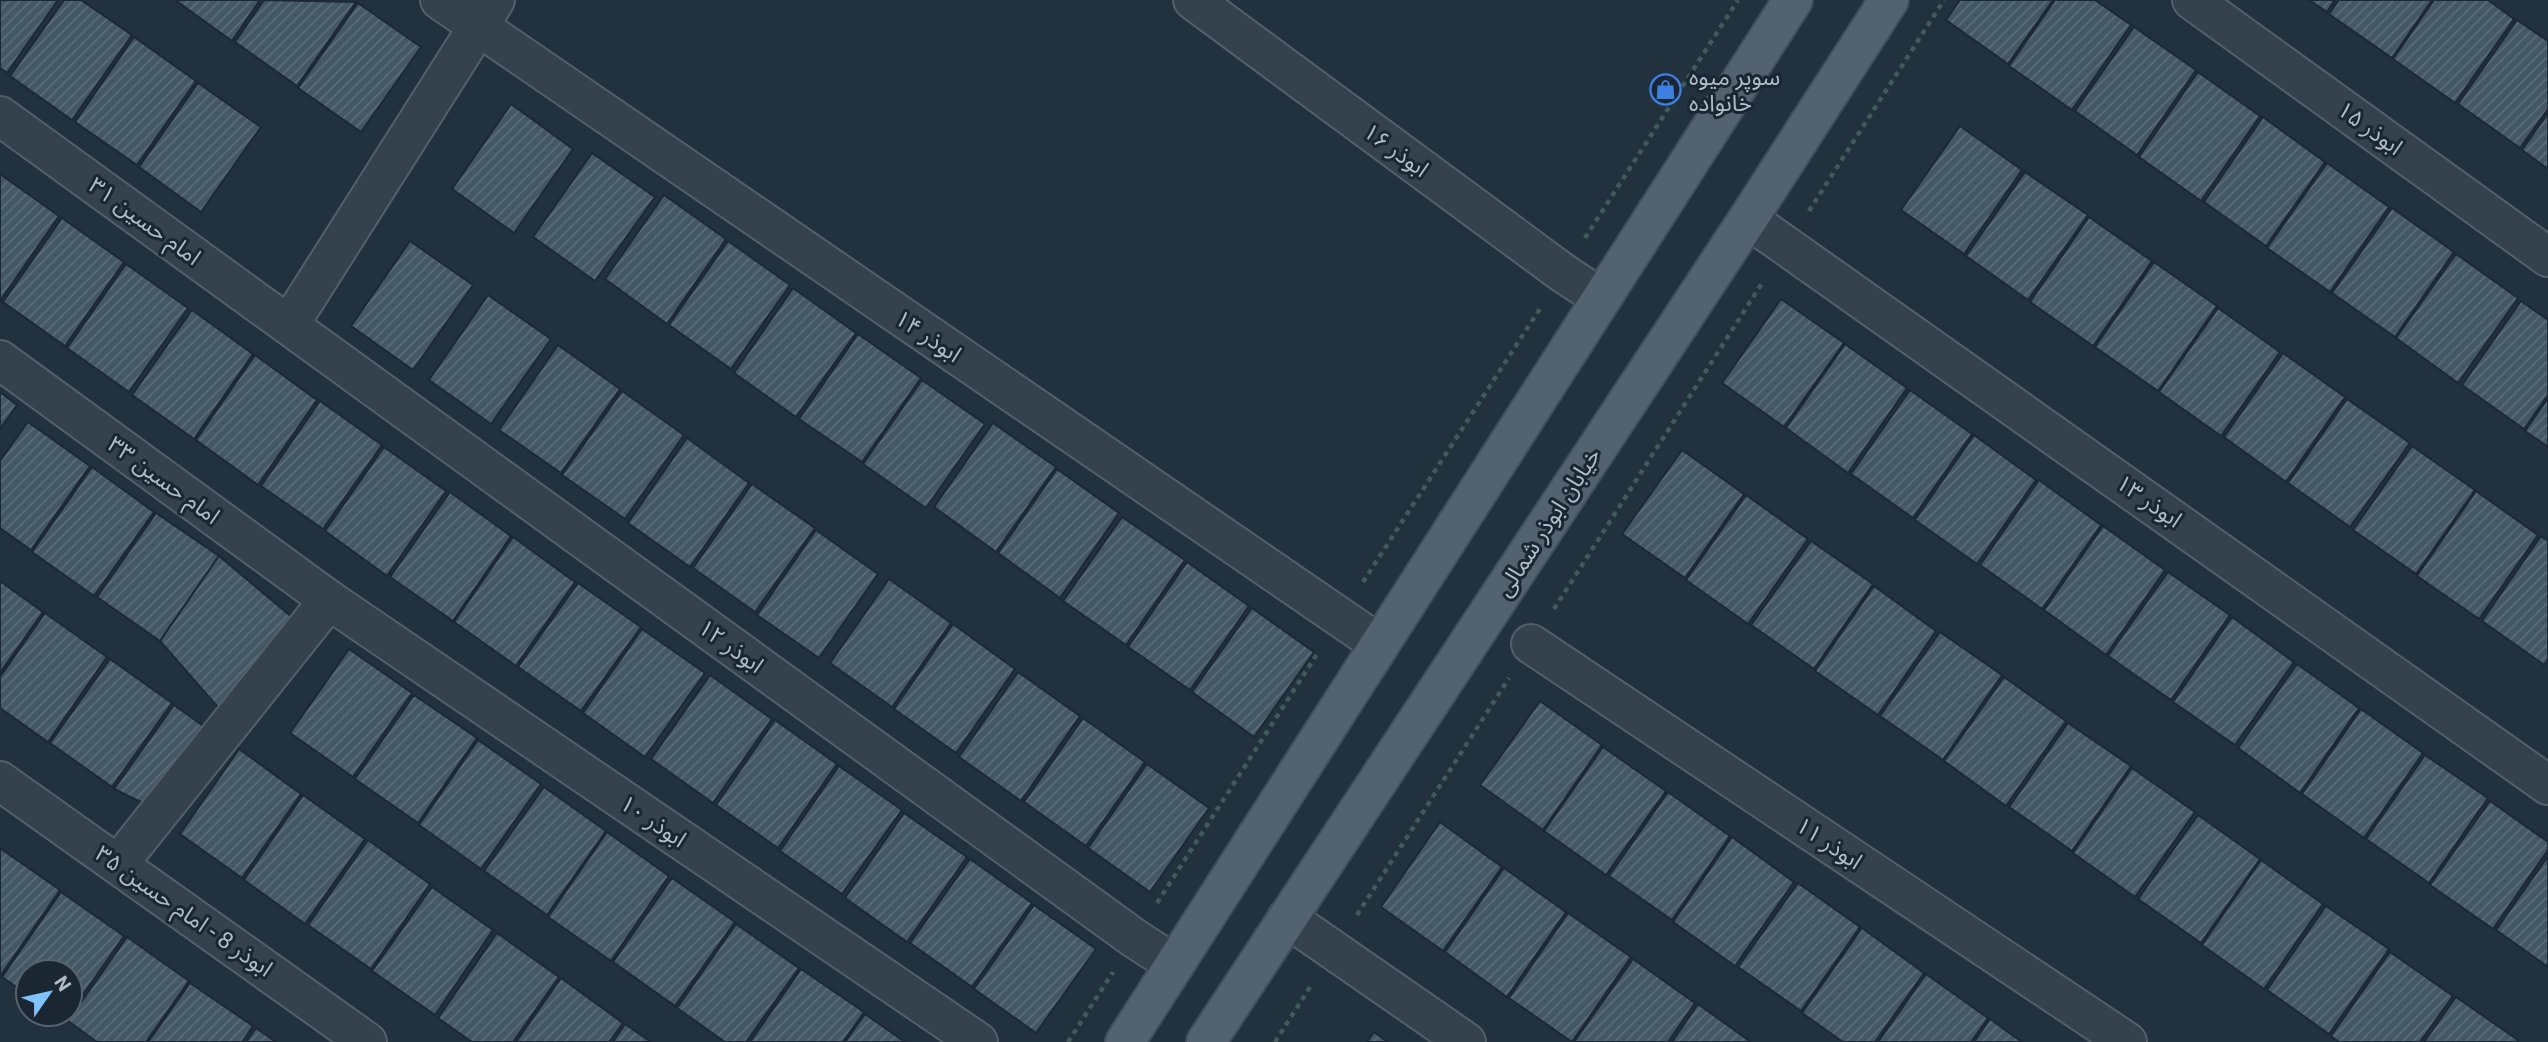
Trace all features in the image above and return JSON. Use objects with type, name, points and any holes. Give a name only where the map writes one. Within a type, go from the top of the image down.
[{"type":"main road","points":[[1125,1042],[1793,0]]},
{"type":"main road","name":"خیابان ابوذر شمالی","points":[[1206,1042],[1748,219],[1889,0]]},
{"type":"street","name":"ابوذر ۱۴","points":[[440,0],[486,14],[1379,645]]},
{"type":"street","name":"ابوذر ۱۶","points":[[1193,0],[1563,273],[1601,298]]},
{"type":"street","name":"ابوذر ۱۵","points":[[2192,0],[2548,257]]},
{"type":"street","points":[[289,325],[486,14]]},
{"type":"street","name":"امام حسین ۳۱","points":[[0,116],[289,325]]},
{"type":"street","name":"ابوذر ۱۳","points":[[1748,219],[1787,244],[2548,785]]},
{"type":"street","name":"ابوذر ۱۲","points":[[289,325],[1135,939],[1174,964]]},
{"type":"street","name":"امام حسین ۳۳","points":[[0,360],[328,600]]},
{"type":"street","points":[[118,864],[328,600]]},
{"type":"street","name":"ابوذر ۱۰","points":[[328,600],[978,1042]]},
{"type":"street","name":"ابوذر ۱۱","points":[[1531,644],[2127,1042]]},
{"type":"street","name":"ابوذر 8 - امام حسین ۳۵","points":[[0,780],[367,1042]]},
{"type":"street","points":[[1287,918],[1466,1042]]},
{"type":"path","points":[[1068,1042],[1738,0]]},
{"type":"path","points":[[1275,1042],[1944,0]]},
{"type":"building","points":[[0,0],[58,0],[7,73],[0,68]]},
{"type":"building","points":[[64,0],[81,0],[132,35],[72,120],[10,76]]},
{"type":"building","points":[[175,0],[260,0],[232,41]]},
{"type":"building","points":[[264,0],[356,2],[297,86],[235,42]]},
{"type":"building","points":[[1960,0],[2053,0],[2008,64],[1946,20]]},
{"type":"building","points":[[2055,0],[2095,0],[2131,25],[2072,110],[2009,66]]},
{"type":"building","points":[[2309,0],[2335,0],[2327,12]]},
{"type":"building","points":[[2339,0],[2432,0],[2392,58],[2329,14]]},
{"type":"building","points":[[2434,0],[2488,0],[2514,19],[2455,103],[2393,59]]},
{"type":"building","points":[[358,3],[421,47],[361,132],[298,88]]},
{"type":"building","points":[[2517,20],[2548,41],[2548,109],[2520,148],[2458,104]]},
{"type":"building","points":[[2134,27],[2196,70],[2137,155],[2075,111]]},
{"type":"building","points":[[134,37],[196,81],[137,165],[75,122]]},
{"type":"building","points":[[2198,72],[2260,116],[2201,201],[2139,157]]},
{"type":"building","points":[[198,83],[261,127],[201,212],[139,167]]},
{"type":"building","points":[[511,104],[573,149],[514,233],[452,189]]},
{"type":"building","points":[[2548,113],[2548,169],[2522,150]]},
{"type":"building","points":[[2263,117],[2325,162],[2266,246],[2204,202]]},
{"type":"building","points":[[1960,126],[2022,170],[1964,254],[1901,210]]},
{"type":"building","points":[[592,153],[655,197],[595,281],[533,237]]},
{"type":"building","points":[[2327,163],[2389,207],[2330,292],[2267,248]]},
{"type":"building","points":[[2025,172],[2088,215],[2028,300],[1966,256]]},
{"type":"building","points":[[0,174],[59,216],[0,301]]},
{"type":"building","points":[[664,195],[726,239],[667,324],[605,279]]},
{"type":"building","points":[[2392,208],[2454,252],[2395,337],[2332,293]]},
{"type":"building","points":[[2089,217],[2152,261],[2093,346],[2030,302]]},
{"type":"building","points":[[62,218],[124,262],[65,346],[3,302]]},
{"type":"building","points":[[410,241],[473,285],[413,370],[351,326]]},
{"type":"building","points":[[728,241],[790,285],[731,369],[669,325]]},
{"type":"building","points":[[2456,254],[2518,298],[2458,383],[2396,338]]},
{"type":"building","points":[[2154,262],[2217,306],[2158,391],[2095,347]]},
{"type":"building","points":[[126,264],[188,308],[129,392],[67,348]]},
{"type":"building","points":[[793,288],[856,333],[796,417],[734,373]]},
{"type":"building","points":[[488,295],[551,339],[491,424],[429,380]]},
{"type":"building","points":[[1781,299],[1844,343],[1784,427],[1722,383]]},
{"type":"building","points":[[2521,301],[2548,320],[2548,395],[2524,429],[2462,385]]},
{"type":"building","points":[[2218,308],[2280,352],[2221,436],[2159,392]]},
{"type":"building","points":[[192,310],[253,354],[194,439],[132,395]]},
{"type":"building","points":[[858,334],[921,378],[862,462],[799,419]]},
{"type":"building","points":[[1845,344],[1907,388],[1848,473],[1786,428]]},
{"type":"building","points":[[558,345],[620,389],[561,473],[499,430]]},
{"type":"building","points":[[2283,353],[2345,397],[2286,482],[2224,437]]},
{"type":"building","points":[[255,355],[317,400],[258,485],[196,440]]},
{"type":"building","points":[[922,380],[985,424],[926,508],[863,464]]},
{"type":"building","points":[[1910,390],[1972,434],[1913,518],[1851,474]]},
{"type":"building","points":[[622,391],[684,435],[625,519],[562,475]]},
{"type":"building","points":[[0,392],[17,405],[0,429]]},
{"type":"building","points":[[2548,398],[2548,447],[2525,431]]},
{"type":"building","points":[[2347,399],[2410,443],[2350,527],[2288,483]]},
{"type":"building","points":[[320,401],[382,445],[323,529],[261,486]]},
{"type":"building","points":[[28,422],[90,466],[31,550],[0,528],[0,461]]},
{"type":"building","points":[[993,423],[1056,467],[996,552],[934,507]]},
{"type":"building","points":[[1974,435],[2036,480],[1977,564],[1915,520]]},
{"type":"building","points":[[687,438],[749,483],[690,567],[628,523]]},
{"type":"building","points":[[2412,446],[2475,490],[2416,574],[2353,530]]},
{"type":"building","points":[[384,447],[446,491],[387,576],[325,531]]},
{"type":"building","points":[[1682,450],[1744,494],[1685,578],[1622,534]]},
{"type":"building","points":[[92,467],[154,512],[94,596],[32,552]]},
{"type":"building","points":[[1057,469],[1119,513],[1060,598],[998,553]]},
{"type":"building","points":[[2039,480],[2101,525],[2042,609],[1980,565]]},
{"type":"building","points":[[752,484],[815,528],[755,612],[693,568]]},
{"type":"building","points":[[2476,491],[2538,535],[2479,619],[2417,576]]},
{"type":"building","points":[[450,492],[511,536],[453,621],[390,577]]},
{"type":"building","points":[[1746,495],[1808,539],[1748,624],[1686,580]]},
{"type":"building","points":[[156,513],[219,556],[160,641],[97,597]]},
{"type":"building","points":[[1122,517],[1185,560],[1126,645],[1063,601]]},
{"type":"building","points":[[2103,526],[2165,570],[2106,655],[2044,610]]},
{"type":"building","points":[[816,530],[878,574],[819,658],[757,615]]},
{"type":"building","points":[[2541,536],[2548,541],[2548,659],[2544,665],[2482,621]]},
{"type":"building","points":[[513,537],[575,582],[516,666],[454,622]]},
{"type":"building","points":[[1811,541],[1873,584],[1814,669],[1751,625]]},
{"type":"building","points":[[219,556],[293,618],[222,712],[160,641]]},
{"type":"building","points":[[1187,562],[1249,606],[1190,690],[1128,647]]},
{"type":"building","points":[[2168,572],[2230,615],[2171,700],[2108,656]]},
{"type":"building","points":[[889,579],[951,623],[892,707],[830,663]]},
{"type":"building","points":[[0,581],[43,612],[0,673]]},
{"type":"building","points":[[578,583],[641,627],[581,711],[518,667]]},
{"type":"building","points":[[1874,586],[1936,631],[1878,715],[1815,671]]},
{"type":"building","points":[[1252,608],[1314,652],[1254,737],[1192,692]]},
{"type":"building","points":[[45,613],[107,657],[48,742],[0,708],[0,677]]},
{"type":"building","points":[[2232,617],[2294,662],[2235,745],[2173,702]]},
{"type":"building","points":[[953,624],[1015,669],[956,753],[894,709]]},
{"type":"building","points":[[642,629],[705,673],[645,757],[583,713]]},
{"type":"building","points":[[1940,632],[2002,675],[1943,760],[1880,716]]},
{"type":"building","points":[[349,649],[412,693],[353,777],[290,733]]},
{"type":"building","points":[[110,659],[172,703],[112,787],[50,743]]},
{"type":"building","points":[[2297,664],[2359,708],[2300,793],[2238,748]]},
{"type":"building","points":[[1018,672],[1080,716],[1021,801],[959,757]]},
{"type":"building","points":[[710,675],[772,719],[713,803],[651,759]]},
{"type":"building","points":[[2004,677],[2066,721],[2006,806],[1944,761]]},
{"type":"building","points":[[414,695],[477,738],[418,823],[355,779]]},
{"type":"building","points":[[1540,701],[1602,745],[1543,830],[1480,785]]},
{"type":"building","points":[[174,705],[213,733],[153,808],[114,789]]},
{"type":"building","points":[[2361,709],[2423,753],[2364,838],[2302,794]]},
{"type":"building","points":[[1083,718],[1145,762],[1086,846],[1024,802]]},
{"type":"building","points":[[775,720],[837,764],[778,848],[716,805]]},
{"type":"building","points":[[2068,723],[2131,766],[2072,851],[2009,807]]},
{"type":"building","points":[[478,740],[541,784],[481,869],[419,825]]},
{"type":"building","points":[[1603,747],[1666,791],[1606,875],[1544,831]]},
{"type":"building","points":[[239,749],[301,794],[242,878],[180,834]]},
{"type":"building","points":[[2425,755],[2488,798],[2429,883],[2366,839]]},
{"type":"building","points":[[1147,764],[1209,808],[1150,892],[1088,848]]},
{"type":"building","points":[[839,766],[902,810],[842,894],[780,851]]},
{"type":"building","points":[[2132,768],[2195,812],[2135,897],[2073,853]]},
{"type":"building","points":[[544,787],[606,831],[547,915],[484,871]]},
{"type":"building","points":[[1668,792],[1730,836],[1672,920],[1609,876]]},
{"type":"building","points":[[303,795],[365,839],[305,924],[244,880]]},
{"type":"building","points":[[2490,801],[2548,842],[2548,850],[2493,929],[2430,885]]},
{"type":"building","points":[[904,813],[967,857],[907,942],[845,898]]},
{"type":"building","points":[[2198,815],[2260,859],[2201,943],[2138,899]]},
{"type":"building","points":[[1440,822],[1502,867],[1443,951],[1381,907]]},
{"type":"building","points":[[607,832],[669,876],[611,961],[548,917]]},
{"type":"building","points":[[1732,837],[1794,882],[1735,966],[1673,922]]},
{"type":"building","points":[[368,840],[430,884],[371,969],[308,925]]},
{"type":"building","points":[[0,848],[60,890],[1,975],[0,974]]},
{"type":"building","points":[[2548,856],[2548,967],[2496,930]]},
{"type":"building","points":[[970,859],[1032,903],[972,987],[910,943]]},
{"type":"building","points":[[2261,860],[2323,904],[2264,989],[2202,945]]},
{"type":"building","points":[[1504,868],[1566,912],[1507,997],[1445,952]]},
{"type":"building","points":[[672,878],[735,922],[675,1006],[613,962]]},
{"type":"building","points":[[1798,883],[1860,927],[1801,1011],[1738,967]]},
{"type":"building","points":[[432,887],[493,930],[435,1015],[372,971]]},
{"type":"building","points":[[61,892],[124,936],[84,993],[84,958],[15,958]]},
{"type":"building","points":[[1034,905],[1096,949],[1036,1033],[974,989]]},
{"type":"building","points":[[2326,906],[2389,949],[2329,1034],[2267,990]]},
{"type":"building","points":[[1568,913],[1631,957],[1572,1042],[1509,998]]},
{"type":"building","points":[[736,924],[799,968],[746,1042],[725,1042],[677,1008]]},
{"type":"building","points":[[1862,928],[1924,973],[1875,1042],[1843,1042],[1802,1013]]},
{"type":"building","points":[[497,933],[559,977],[513,1042],[472,1042],[438,1018]]},
{"type":"building","points":[[127,937],[189,981],[146,1042],[97,1042],[78,1028],[84,1028],[84,998]]},
{"type":"building","points":[[2390,952],[2453,996],[2420,1042],[2339,1042],[2331,1036]]},
{"type":"building","points":[[1633,959],[1695,1003],[1668,1042],[1574,1042]]},
{"type":"building","points":[[14,960],[14,985],[2,977]]},
{"type":"building","points":[[801,969],[864,1012],[843,1042],[750,1042]]},
{"type":"building","points":[[1926,974],[1988,1018],[1971,1042],[1878,1042]]},
{"type":"building","points":[[561,978],[623,1023],[609,1042],[516,1042]]},
{"type":"building","points":[[190,983],[253,1026],[242,1042],[148,1042]]},
{"type":"building","points":[[2456,997],[2518,1040],[2517,1042],[2424,1042]]},
{"type":"building","points":[[1698,1004],[1751,1042],[1672,1042]]},
{"type":"building","points":[[865,1014],[905,1042],[845,1042]]},
{"type":"building","points":[[1990,1019],[2022,1042],[1974,1042]]},
{"type":"building","points":[[625,1024],[651,1042],[613,1042]]},
{"type":"building","points":[[256,1028],[276,1042],[246,1042]]},
{"type":"building","points":[[1374,1032],[1388,1042],[1367,1042]]},
{"type":"place","name":"سوپر میوه خانواده","points":[[1666,90]]}]
